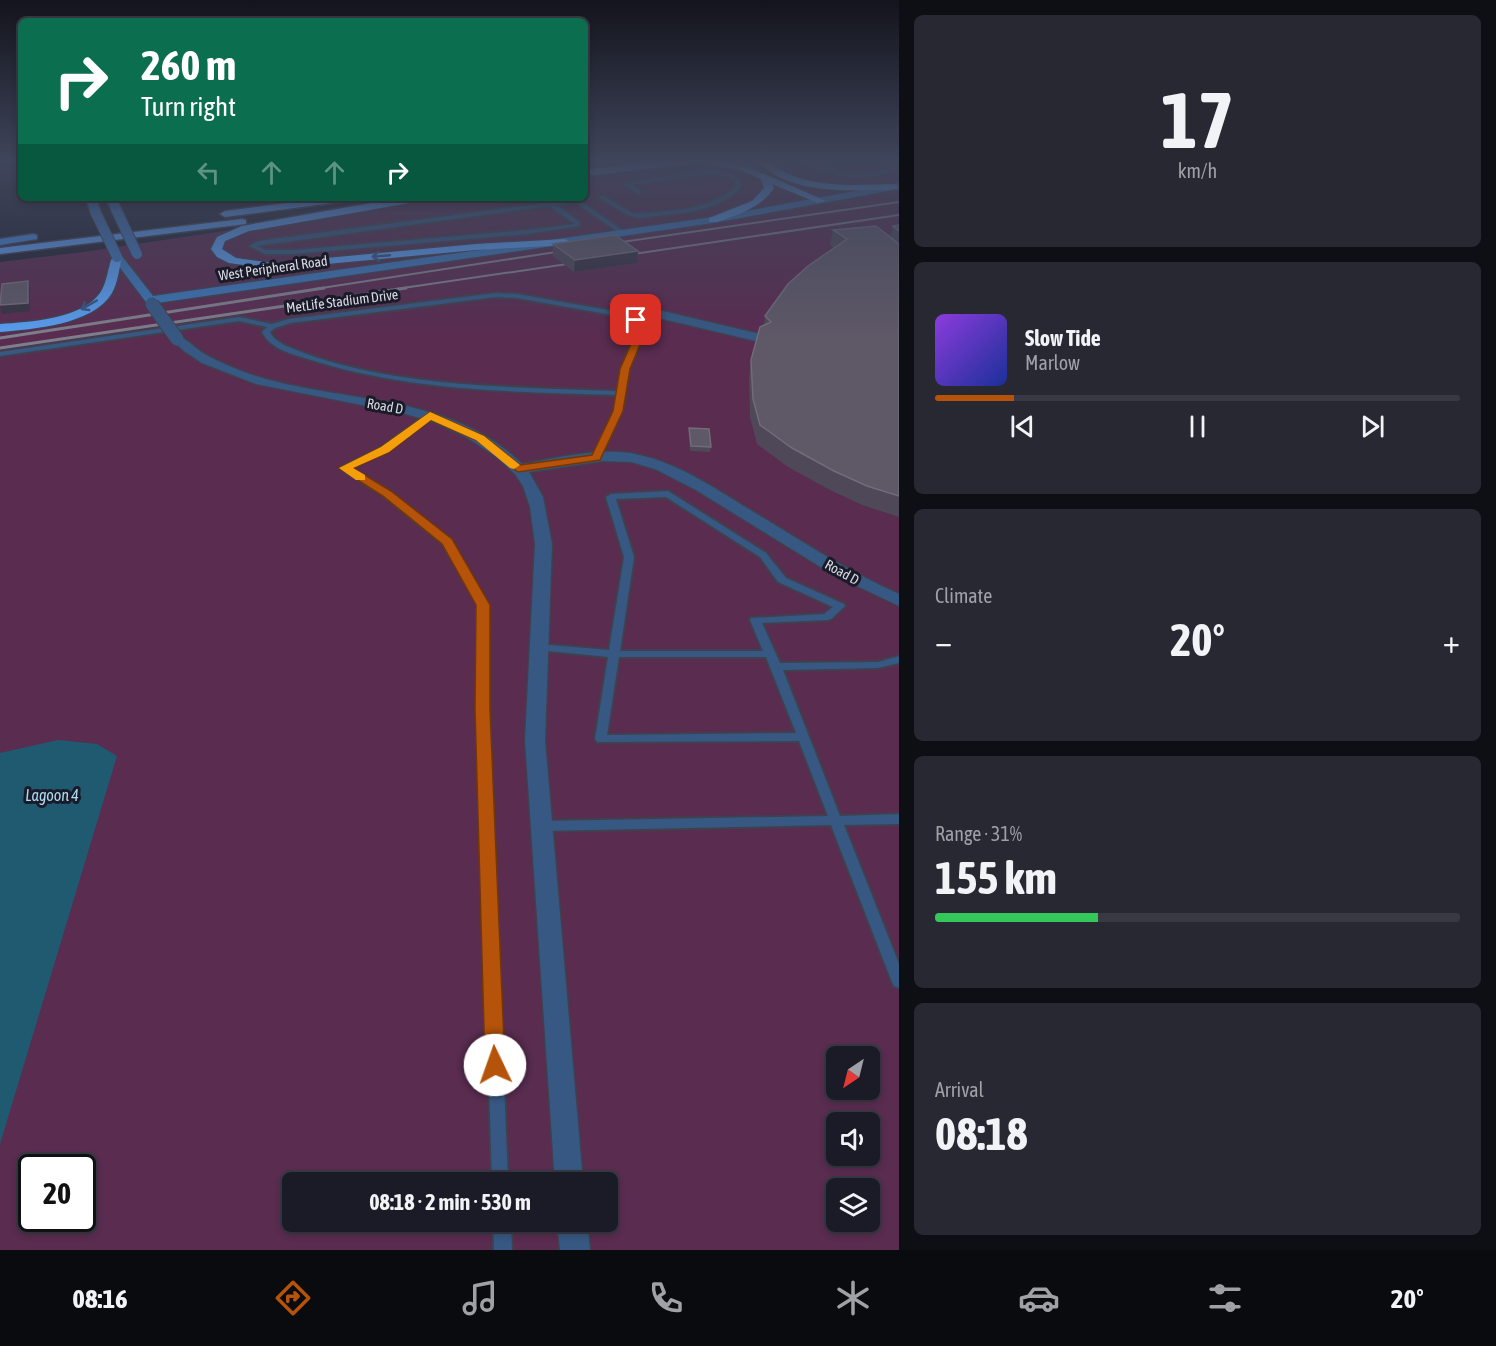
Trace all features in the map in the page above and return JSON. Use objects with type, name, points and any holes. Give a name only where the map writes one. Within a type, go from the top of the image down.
[{"type":"highway","points":[[33,237],[176,219]]},
{"type":"highway","points":[[0,251],[264,219]]},
{"type":"highway","points":[[295,219],[239,230],[221,239],[216,249],[221,255],[233,261],[273,266],[565,242]]},
{"type":"highway","points":[[0,261],[52,249],[166,232]]},
{"type":"highway","points":[[0,328],[42,324],[91,306],[103,297],[110,285],[117,257]]},
{"type":"main road","points":[[0,235],[33,237]]},
{"type":"main road","points":[[0,242],[33,237]]},
{"type":"street","name":"Road D","points":[[99,219],[117,257],[177,339],[188,349],[207,360],[259,381],[430,416],[480,438],[518,469],[596,458],[632,458],[671,471],[710,491],[836,570],[899,601]]},
{"type":"street","points":[[121,219],[137,254],[151,302]]},
{"type":"street","name":"West Peripheral Road","points":[[151,302],[717,219]]},
{"type":"street","points":[[654,313],[760,338]]},
{"type":"street","points":[[518,469],[533,490],[543,534],[544,565],[535,740],[568,1172]]},
{"type":"street","points":[[573,1232],[574,1250]]},
{"type":"lane","points":[[435,219],[258,243],[252,246],[258,250],[275,253],[528,232],[577,225],[578,223],[573,219]]},
{"type":"lane","points":[[603,219],[623,233]]},
{"type":"lane","name":"MetLife Stadium Drive","points":[[596,458],[618,411],[625,369],[641,326],[631,317],[611,311],[496,295],[289,321],[272,326],[266,334],[284,347],[315,359],[371,372],[480,387],[620,393]]},
{"type":"lane","points":[[0,354],[239,319],[272,326]]},
{"type":"lane","points":[[430,416],[385,449],[344,468],[387,494],[447,542],[483,605],[484,745],[500,1172]]},
{"type":"lane","points":[[804,737],[601,739],[629,557],[611,497],[668,494],[763,555],[782,580],[840,606],[826,617],[755,620],[804,737],[899,982]]},
{"type":"lane","points":[[538,647],[614,654],[769,654]]},
{"type":"lane","points":[[776,667],[878,665],[899,659]]},
{"type":"lane","points":[[542,826],[899,819]]},
{"type":"lane","points":[[502,1232],[503,1250]]},
{"type":"shaded area","points":[[303,219],[899,219],[899,1250],[0,1250],[0,262]]},
{"type":"water","name":"Lagoon 4","points":[[58,740],[97,744],[117,756],[0,1144],[0,753]]},
{"type":"building","points":[[876,226],[899,244],[899,496],[867,486],[792,448],[760,425],[753,399],[751,360],[760,327],[771,322],[765,316],[788,284],[808,266],[847,239],[833,230]]},
{"type":"building","points":[[615,235],[638,251],[575,260],[553,244]]},
{"type":"building","points":[[28,281],[28,303],[0,305],[2,284]]},
{"type":"building","points":[[689,428],[709,429],[711,447],[691,446]]},
{"type":"railway","points":[[608,244],[779,219]]},
{"type":"railway","points":[[620,256],[870,219]]},
{"type":"railway","points":[[315,289],[569,250]]},
{"type":"railway","points":[[396,289],[581,262]]},
{"type":"railway","points":[[0,338],[324,288]]},
{"type":"railway","points":[[0,348],[406,288]]},
{"type":"slow traffic","points":[[360,478],[344,468],[385,449],[430,416],[480,438],[514,465]]},
{"type":"route","points":[[495,1065],[483,709],[483,605],[447,542],[387,494],[344,468],[385,449],[430,416],[480,438],[494,447],[518,469],[596,458],[618,411],[625,369],[641,330],[636,320]]}]
